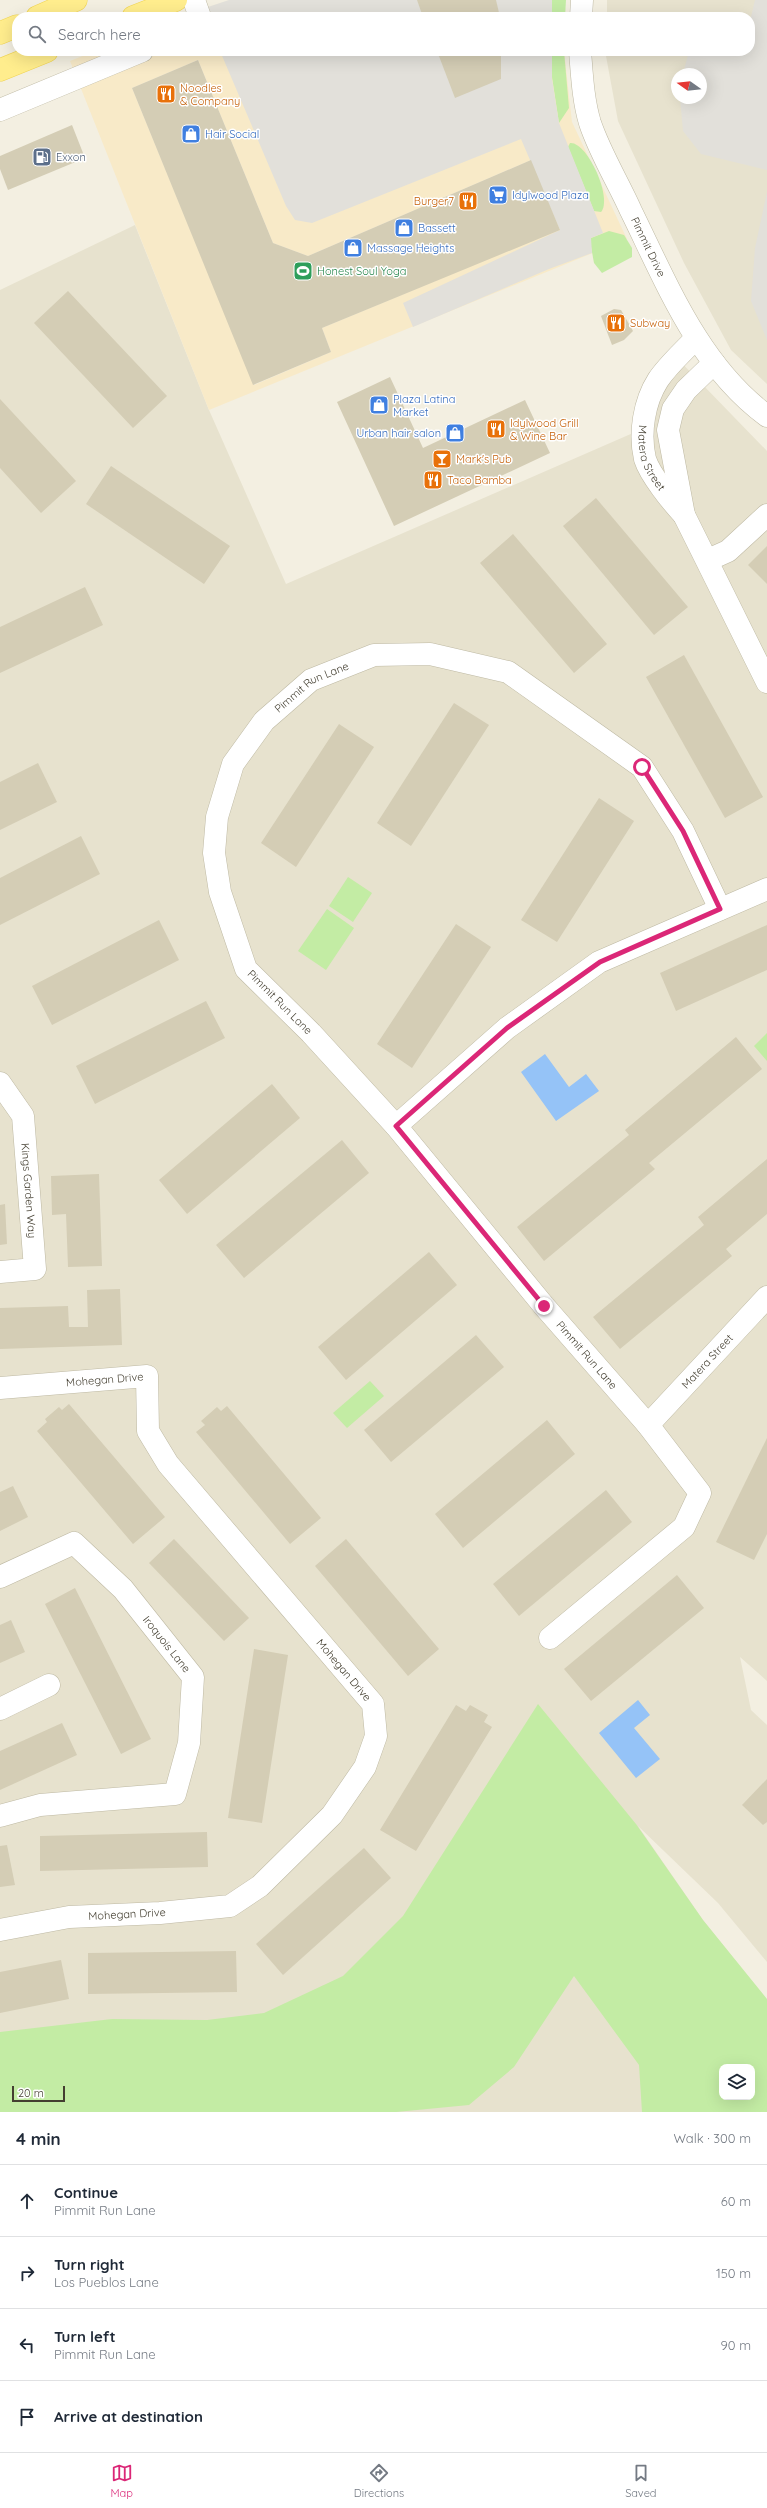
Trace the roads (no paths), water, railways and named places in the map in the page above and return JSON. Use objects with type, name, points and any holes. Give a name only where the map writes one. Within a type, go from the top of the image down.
[{"type":"main road","points":[[48,12],[76,0]]},
{"type":"main road","points":[[146,12],[176,0]]},
{"type":"main road","points":[[0,33],[12,28]]},
{"type":"main road","points":[[0,70],[35,56]]},
{"type":"street","points":[[194,0],[198,12]]},
{"type":"street","points":[[581,12],[582,0]]},
{"type":"street","points":[[0,110],[130,56]]},
{"type":"street","name":"Pimmit Drive","points":[[580,56],[582,86],[590,123],[654,260],[695,338],[736,388],[767,416]]},
{"type":"street","name":"Matera Street","points":[[695,338],[659,378],[649,397],[643,419],[646,460],[666,494],[684,515],[708,560],[767,682]]},
{"type":"street","name":"Matera Street","points":[[684,515],[668,430],[673,409],[686,390],[714,363]]},
{"type":"street","points":[[708,560],[728,551],[767,515]]},
{"type":"street","name":"Pimmit Run Lane","points":[[550,1638],[684,1527],[700,1493],[648,1425],[544,1306],[396,1126],[311,1033],[246,969],[220,892],[214,853],[217,817],[233,764],[264,722],[311,680],[374,655],[430,654],[508,672],[642,767],[683,831],[720,909]]},
{"type":"street","points":[[396,1126],[507,1028],[600,962],[767,889]]},
{"type":"street","name":"Kings Garden Way","points":[[0,1083],[23,1116],[36,1269],[0,1272]]},
{"type":"street","name":"Matera Street","points":[[648,1425],[767,1297]]},
{"type":"street","name":"Mohegan Drive","points":[[0,1388],[147,1376],[148,1431],[168,1464],[374,1704],[376,1736],[365,1767],[332,1815],[260,1886],[230,1906],[160,1913],[69,1917],[0,1930]]},
{"type":"street","name":"Iroquois Lane","points":[[0,1577],[74,1543],[123,1589],[193,1677],[189,1743],[175,1794],[40,1805],[0,1816]]},
{"type":"street","points":[[0,1709],[49,1685]]},
{"type":"water","points":[[545,1054],[569,1087],[586,1074],[599,1091],[556,1121],[521,1072]]},
{"type":"water","points":[[638,1700],[650,1715],[634,1728],[660,1759],[636,1778],[599,1733]]},
{"type":"place","name":"Noodles & Company","points":[[166,94]]},
{"type":"place","name":"Hair Social","points":[[191,134]]},
{"type":"place","name":"Exxon","points":[[42,157]]},
{"type":"place","name":"Idylwood Plaza","points":[[498,195]]},
{"type":"place","name":"Burger7","points":[[468,201]]},
{"type":"place","name":"Bassett","points":[[404,228]]},
{"type":"place","name":"Massage Heights","points":[[353,248]]},
{"type":"place","name":"Honest Soul Yoga","points":[[303,271]]},
{"type":"place","name":"Subway","points":[[616,323]]},
{"type":"place","name":"Plaza Latina Market","points":[[379,405]]},
{"type":"place","name":"Idylwood Grill & Wine Bar","points":[[496,429]]},
{"type":"place","name":"Urban hair salon","points":[[455,433]]},
{"type":"place","name":"Mark's Pub","points":[[442,459]]},
{"type":"place","name":"Taco Bamba","points":[[433,480]]}]
